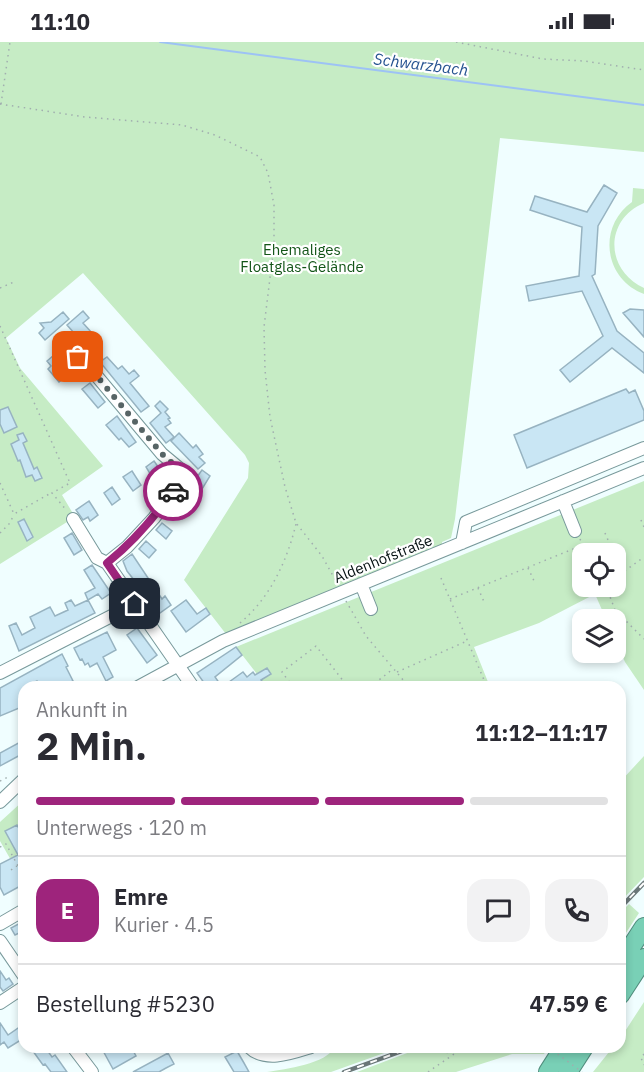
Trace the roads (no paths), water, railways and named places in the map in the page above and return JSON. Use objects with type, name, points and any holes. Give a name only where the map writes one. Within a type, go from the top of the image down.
[{"type":"highway","points":[[626,955],[644,927]]},
{"type":"highway","points":[[626,986],[644,958]]},
{"type":"highway","points":[[548,1072],[560,1053]]},
{"type":"highway","points":[[568,1072],[580,1053]]},
{"type":"street","points":[[65,346],[90,368],[162,454],[180,470],[180,482],[154,518],[127,547],[107,563]]},
{"type":"street","points":[[462,543],[466,522],[644,448]]},
{"type":"street","name":"Aldenhofstraße","points":[[149,681],[223,641],[644,468]]},
{"type":"street","points":[[569,479],[576,496]]},
{"type":"street","points":[[563,501],[575,531]]},
{"type":"street","points":[[73,519],[97,558],[107,563],[189,681]]},
{"type":"street","points":[[361,585],[371,609]]},
{"type":"street","points":[[0,673],[135,604]]},
{"type":"street","points":[[0,802],[18,785]]},
{"type":"street","points":[[0,924],[18,914]]},
{"type":"street","points":[[0,941],[18,967]]},
{"type":"street","points":[[0,1003],[18,991]]},
{"type":"street","points":[[78,1053],[92,1072]]},
{"type":"street","points":[[258,1053],[269,1056],[283,1053]]},
{"type":"waterway","name":"Schwarzbach","points":[[160,42],[644,105]]},
{"type":"railway","points":[[626,902],[644,883]]},
{"type":"railway","points":[[344,1072],[396,1053]]},
{"type":"park label","name":"Ehemaliges Floatglas-Gelände","points":[[302,258]]}]
